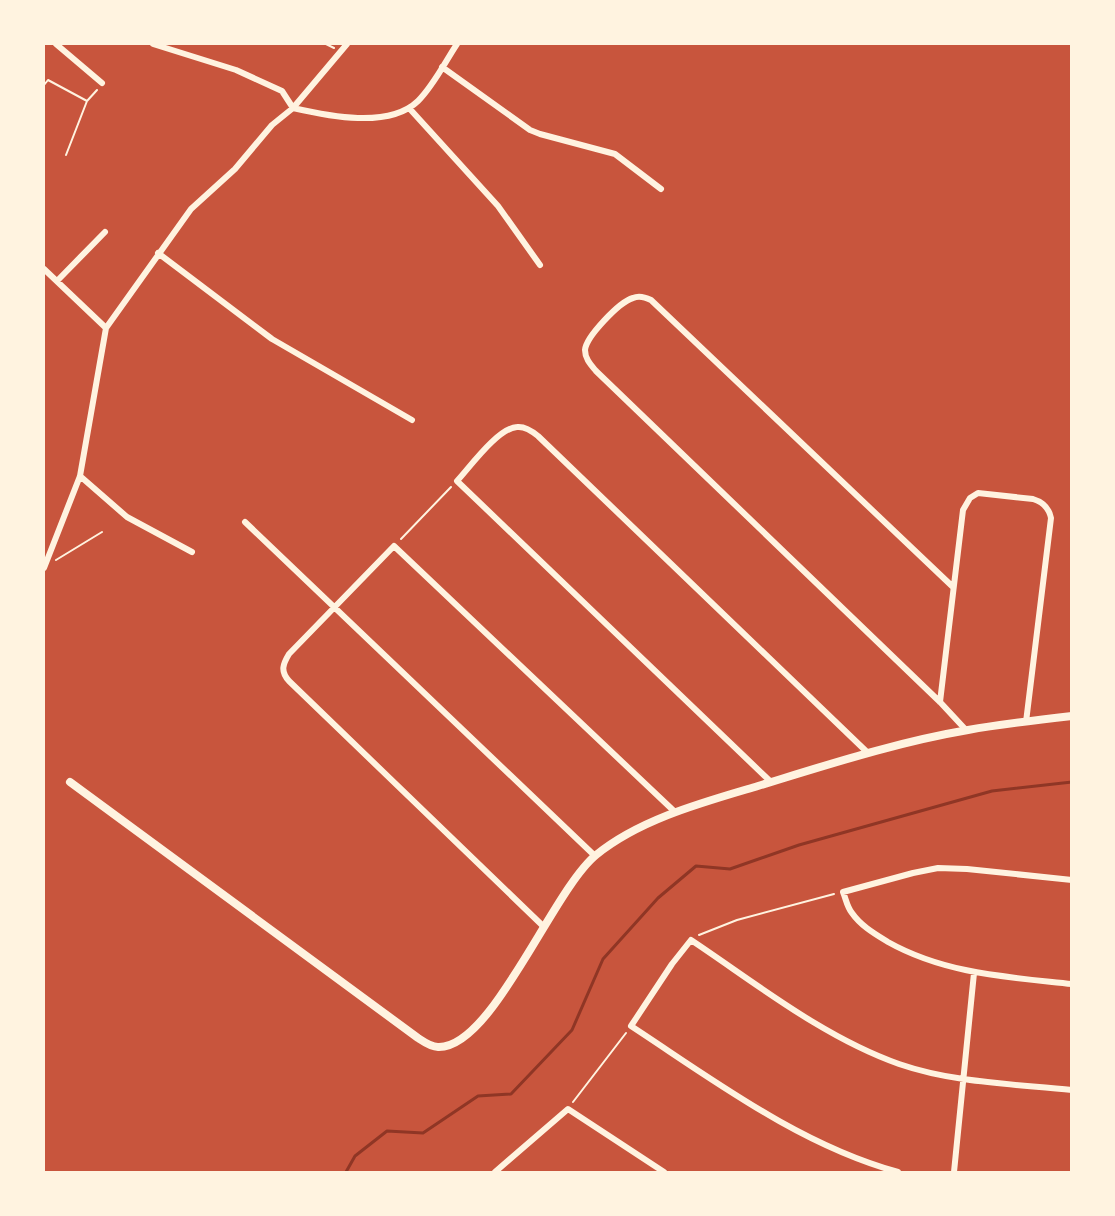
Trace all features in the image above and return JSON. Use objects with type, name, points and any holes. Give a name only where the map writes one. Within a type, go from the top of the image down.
[{"type":"street","points":[[56,44],[102,83]]},
{"type":"street","points":[[153,44],[236,70],[282,91],[293,108],[318,114],[376,118],[409,108],[419,100],[457,44]]},
{"type":"street","points":[[44,568],[80,477],[106,328],[190,209],[235,169],[272,125],[293,108],[347,44]]},
{"type":"street","points":[[442,67],[530,130],[615,154],[661,189]]},
{"type":"street","points":[[409,108],[498,206],[540,265]]},
{"type":"street","points":[[57,281],[105,232]]},
{"type":"street","points":[[158,253],[272,339],[412,420]]},
{"type":"street","points":[[44,269],[106,328]]},
{"type":"street","points":[[953,587],[651,300],[640,297],[628,300],[592,335],[585,352],[587,361],[596,371],[940,702],[966,730]]},
{"type":"street","points":[[771,782],[457,481],[499,435],[506,430],[518,427],[532,432],[555,451],[868,753]]},
{"type":"street","points":[[80,477],[127,517],[192,552]]},
{"type":"street","points":[[940,702],[963,510],[972,496],[984,493],[1017,496],[1038,501],[1047,507],[1051,515],[1026,722]]},
{"type":"street","points":[[245,522],[595,855]]},
{"type":"street","points":[[543,927],[285,675],[284,664],[289,654],[394,546],[675,812]]},
{"type":"street","points":[[70,782],[418,1038],[433,1046],[441,1047],[466,1036],[477,1026],[507,987],[564,894],[595,855],[642,827],[675,812],[868,753],[966,730],[1071,716]]},
{"type":"street","points":[[1071,880],[938,868],[843,892],[852,914],[861,924],[879,937],[913,955],[974,973],[1071,984]]},
{"type":"street","points":[[898,1173],[849,1156],[788,1125],[705,1075],[631,1026],[672,964],[691,940],[807,1017],[861,1048],[900,1064],[963,1079],[1071,1090]]},
{"type":"street","points":[[954,1173],[974,973]]},
{"type":"street","points":[[495,1173],[568,1109],[664,1173]]},
{"type":"path","points":[[44,85],[48,80],[87,101]]},
{"type":"path","points":[[66,155],[87,101],[102,83]]},
{"type":"path","points":[[394,546],[457,481]]},
{"type":"path","points":[[44,568],[102,532]]},
{"type":"path","points":[[691,940],[728,922],[843,892]]},
{"type":"path","points":[[568,1109],[631,1026]]},
{"type":"waterway","points":[[346,1172],[355,1156],[387,1131],[423,1133],[478,1096],[511,1094],[572,1030],[603,959],[658,898],[696,866],[730,869],[799,845],[992,791],[1072,782]]}]
